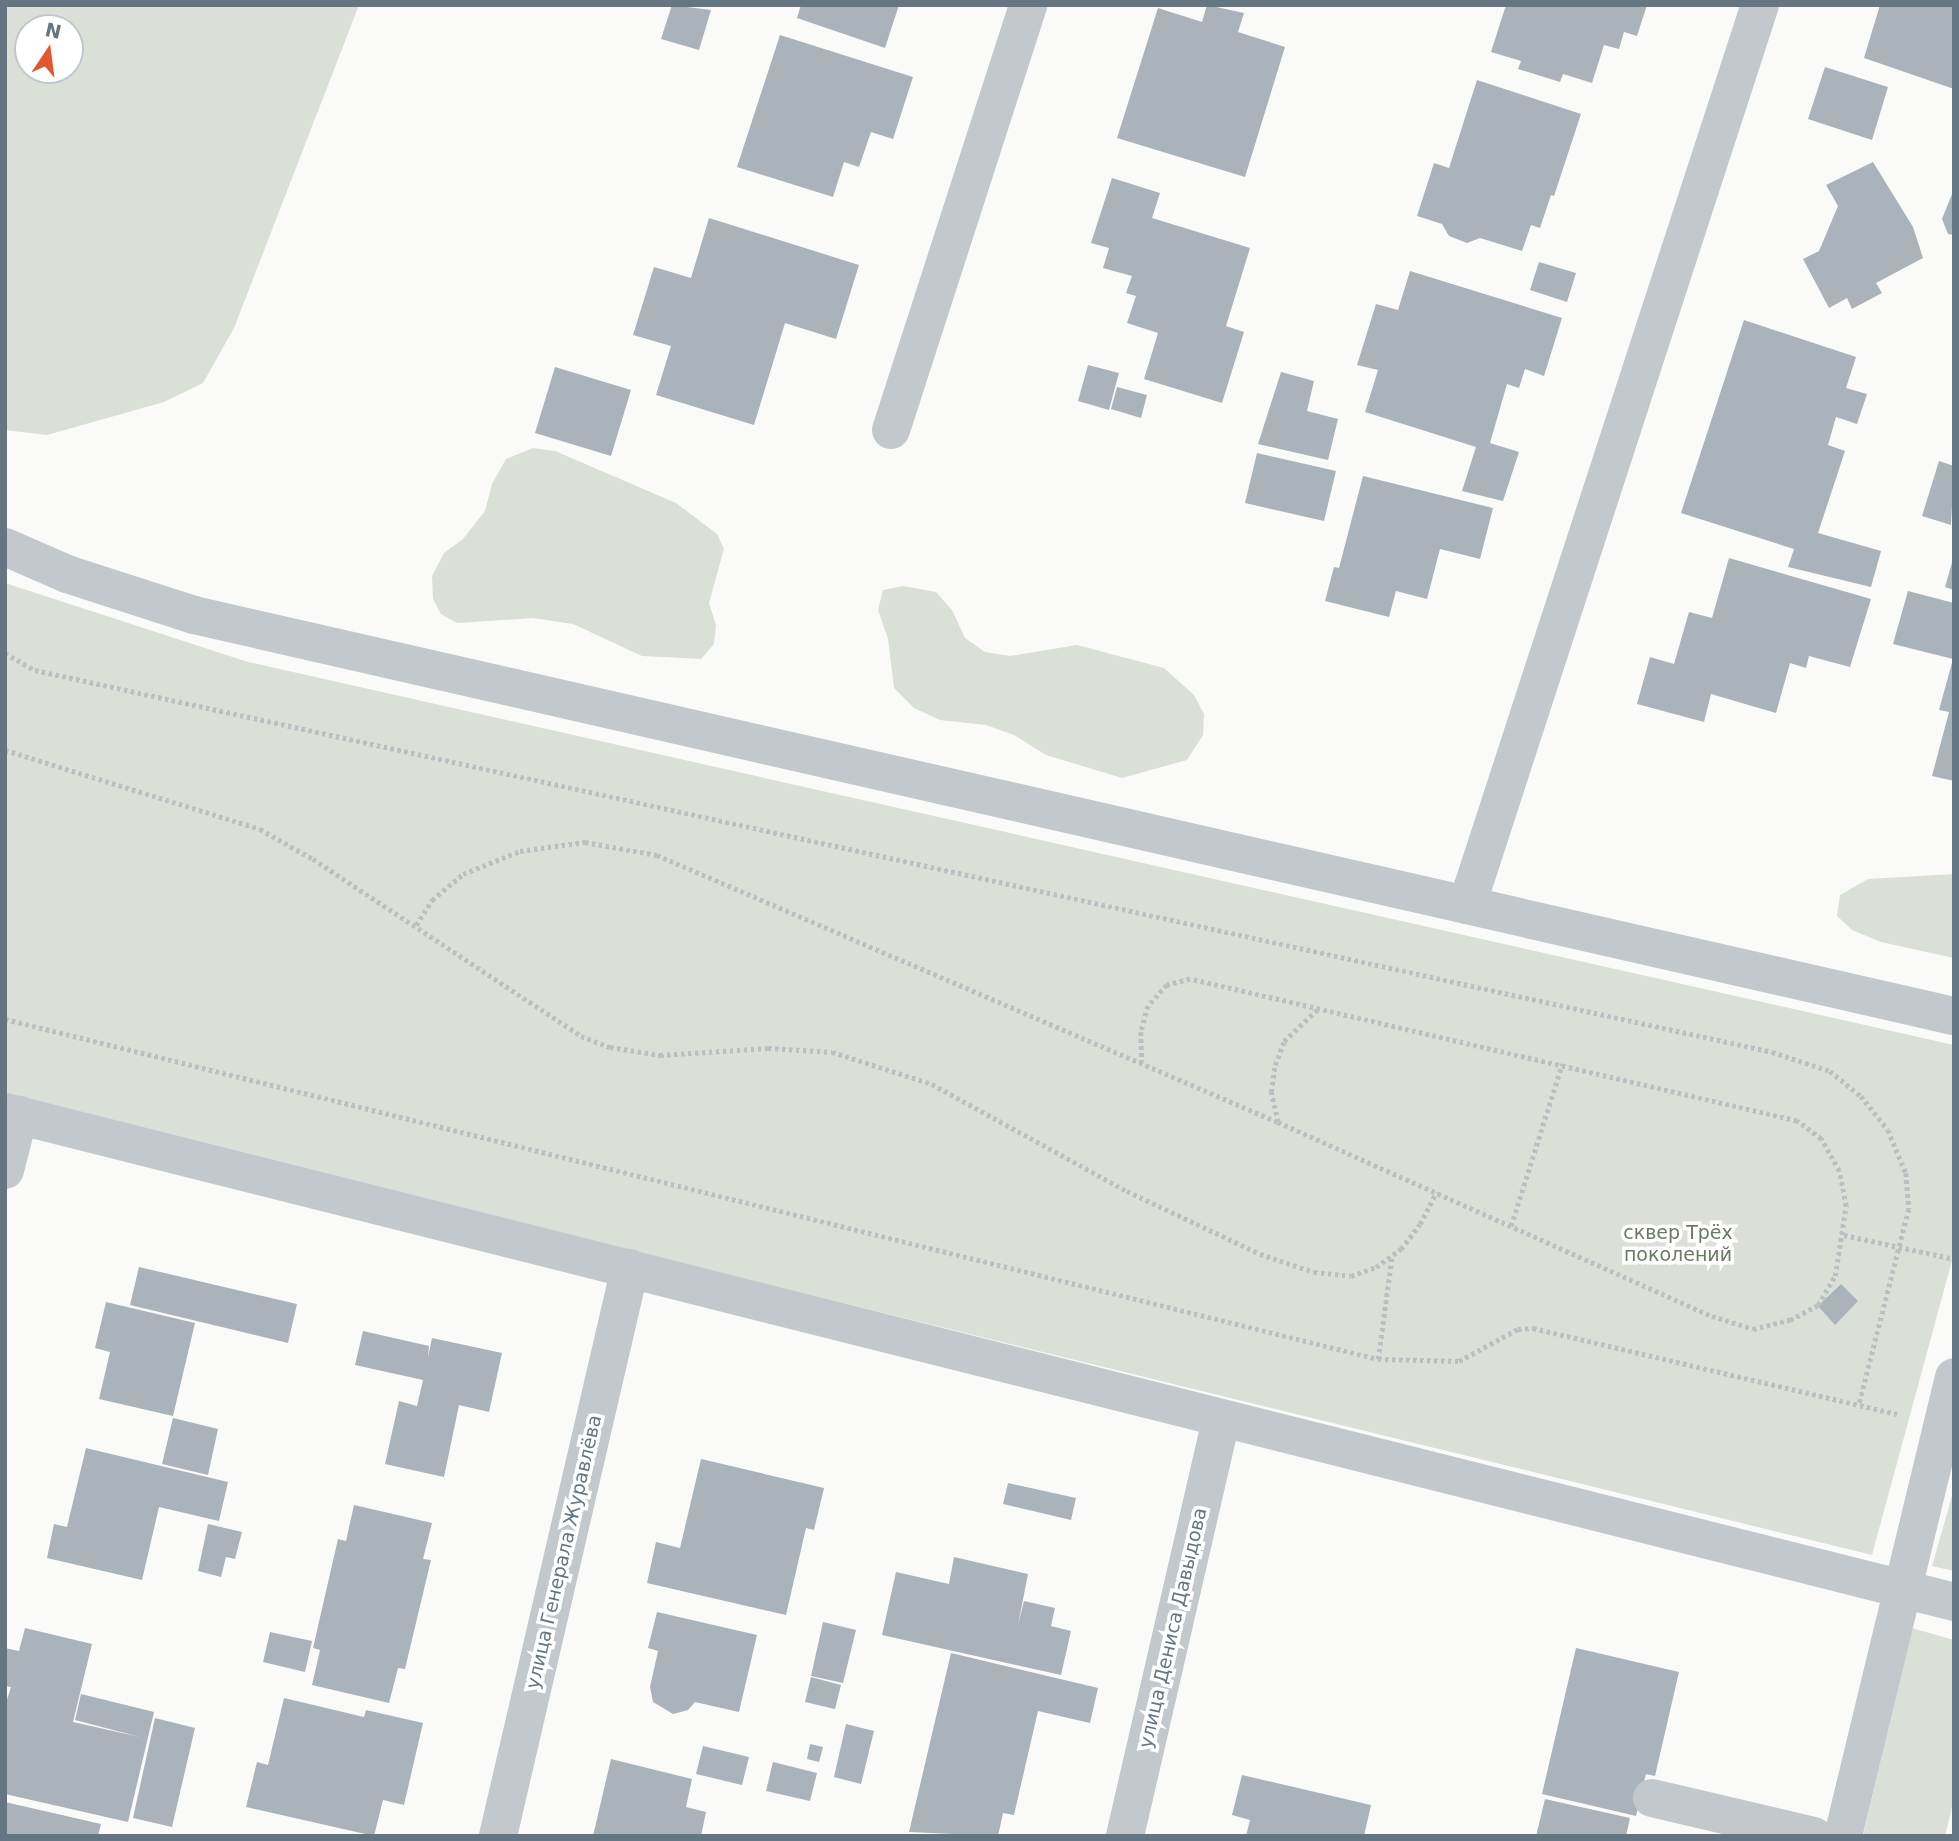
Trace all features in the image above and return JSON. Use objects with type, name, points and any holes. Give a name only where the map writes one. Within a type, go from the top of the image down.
[{"type":"street","points":[[891,430],[1028,5]]},
{"type":"street","points":[[1467,905],[1760,5]]},
{"type":"street","points":[[5,547],[67,574],[194,615],[1954,1016]]},
{"type":"street","points":[[5,1170],[12,1114],[630,1268],[1221,1420],[1954,1602]]},
{"type":"street","name":"улица Генерала Журавлёва","points":[[498,1836],[630,1268]]},
{"type":"street","points":[[1843,1836],[1899,1589],[1954,1377]]},
{"type":"street","name":"улица Дениса Давыдова","points":[[1125,1836],[1221,1420]]},
{"type":"street","points":[[1652,1798],[1814,1836]]},
{"type":"path","points":[[5,653],[35,670],[1772,1052],[1830,1071],[1861,1096],[1888,1130],[1906,1173],[1909,1209],[1859,1405]]},
{"type":"path","points":[[5,750],[260,829],[416,925],[581,1036],[610,1047],[660,1055],[768,1048],[832,1052],[932,1084],[1127,1191],[1260,1254],[1314,1272],[1351,1276],[1392,1256],[1420,1224],[1436,1192]]},
{"type":"path","points":[[416,925],[432,900],[463,874],[520,851],[586,842],[657,855],[1142,1062],[1712,1316],[1752,1329],[1790,1321],[1818,1305],[1835,1276],[1844,1235],[1846,1206],[1839,1171],[1821,1139],[1797,1121],[1190,979],[1167,985],[1149,1006],[1141,1032],[1142,1062]]},
{"type":"path","points":[[1278,1122],[1271,1092],[1275,1065],[1284,1041],[1319,1008]]},
{"type":"path","points":[[5,1019],[1378,1359],[1458,1361],[1518,1329],[1532,1328],[1900,1414]]},
{"type":"path","points":[[1511,1226],[1562,1064]]},
{"type":"path","points":[[1844,1235],[1954,1259]]},
{"type":"path","points":[[1378,1359],[1392,1256]]},
{"type":"green space","points":[[5,5],[359,5],[234,328],[203,383],[164,402],[47,435],[5,430]]},
{"type":"green space","points":[[533,448],[555,451],[676,503],[717,534],[724,549],[709,603],[716,625],[714,644],[701,659],[642,656],[573,624],[533,618],[457,623],[441,614],[433,599],[432,576],[444,553],[463,539],[485,511],[492,484],[506,459]]},
{"type":"green space","name":"сквер Трёх поколений","points":[[5,583],[248,662],[1954,1045],[1954,1253],[1872,1555],[5,1098]]},
{"type":"green space","points":[[903,586],[936,592],[952,610],[965,638],[985,652],[1010,656],[1077,645],[1164,668],[1194,695],[1204,714],[1203,735],[1187,760],[1122,778],[1046,755],[1014,735],[986,725],[940,720],[914,708],[894,688],[888,639],[878,610],[883,590]]},
{"type":"green space","points":[[1954,874],[1954,958],[1881,942],[1852,930],[1837,916],[1840,895],[1868,879]]},
{"type":"green space","points":[[1954,1489],[1954,1571],[1932,1566]]},
{"type":"green space","points":[[1912,1628],[1954,1640],[1954,1799],[1945,1836],[1863,1836]]},
{"type":"building","points":[[672,5],[711,10],[699,50],[661,39]]},
{"type":"building","points":[[801,5],[899,5],[885,48],[797,18]]},
{"type":"building","points":[[1207,5],[1244,13],[1238,32],[1285,47],[1245,177],[1117,138],[1158,8],[1202,22]]},
{"type":"building","points":[[1506,5],[1647,5],[1637,36],[1624,32],[1619,49],[1604,45],[1592,83],[1563,74],[1560,82],[1518,69],[1521,61],[1491,52]]},
{"type":"building","points":[[1880,5],[1954,5],[1954,89],[1864,58]]},
{"type":"building","points":[[780,35],[913,77],[893,139],[871,132],[859,167],[844,162],[833,197],[737,167]]},
{"type":"building","points":[[1825,67],[1888,87],[1872,140],[1808,119]]},
{"type":"building","points":[[1477,80],[1581,114],[1554,196],[1551,195],[1540,228],[1531,225],[1522,251],[1480,238],[1467,243],[1449,236],[1442,224],[1417,216],[1434,163],[1449,168]]},
{"type":"building","points":[[1873,162],[1913,227],[1923,258],[1876,283],[1882,293],[1852,309],[1847,298],[1829,308],[1803,259],[1819,251],[1838,206],[1826,185]]},
{"type":"building","points":[[1112,178],[1160,193],[1152,218],[1250,248],[1226,326],[1244,332],[1222,403],[1144,379],[1158,333],[1127,323],[1136,296],[1126,293],[1132,276],[1103,268],[1109,248],[1091,243]]},
{"type":"building","points":[[1954,189],[1954,235],[1948,234],[1942,219]]},
{"type":"building","points":[[709,218],[859,265],[836,339],[785,323],[754,425],[656,395],[671,346],[633,335],[654,267],[691,278]]},
{"type":"building","points":[[1539,262],[1576,273],[1567,302],[1530,290]]},
{"type":"building","points":[[1410,271],[1562,318],[1544,376],[1525,369],[1519,388],[1507,384],[1490,443],[1519,452],[1503,501],[1462,491],[1476,447],[1365,412],[1378,370],[1357,365],[1376,304],[1398,310]]},
{"type":"building","points":[[1744,320],[1856,357],[1846,388],[1867,394],[1857,424],[1836,417],[1828,445],[1845,451],[1818,533],[1881,551],[1871,587],[1788,567],[1794,549],[1681,513]]},
{"type":"building","points":[[1088,365],[1119,373],[1109,410],[1078,401]]},
{"type":"building","points":[[555,367],[631,390],[611,456],[535,433]]},
{"type":"building","points":[[1281,372],[1314,381],[1307,411],[1338,419],[1328,460],[1258,444]]},
{"type":"building","points":[[1117,387],[1147,395],[1141,418],[1111,409]]},
{"type":"building","points":[[1257,453],[1336,471],[1324,521],[1245,503]]},
{"type":"building","points":[[1939,461],[1954,466],[1951,525],[1922,516]]},
{"type":"building","points":[[1363,476],[1493,508],[1480,559],[1440,549],[1427,599],[1396,591],[1389,617],[1325,601],[1334,567],[1339,568]]},
{"type":"building","points":[[1729,558],[1871,599],[1850,667],[1809,656],[1806,668],[1790,663],[1776,713],[1711,694],[1704,722],[1637,704],[1650,657],[1674,664],[1689,612],[1712,618]]},
{"type":"building","points":[[1954,559],[1954,590],[1945,587]]},
{"type":"building","points":[[1908,591],[1954,603],[1954,781],[1932,776],[1949,712],[1939,710],[1953,659],[1893,644]]},
{"type":"building","points":[[139,1267],[297,1304],[288,1343],[130,1305]]},
{"type":"building","points":[[1841,1284],[1858,1301],[1835,1325],[1818,1306]]},
{"type":"building","points":[[106,1302],[195,1323],[173,1416],[99,1399],[110,1352],[95,1348]]},
{"type":"building","points":[[363,1331],[429,1346],[428,1357],[432,1338],[502,1353],[489,1412],[459,1405],[444,1477],[385,1464],[399,1401],[417,1406],[423,1380],[355,1365]]},
{"type":"building","points":[[173,1418],[218,1429],[208,1475],[162,1464]]},
{"type":"building","points":[[86,1448],[228,1482],[219,1521],[159,1507],[142,1580],[47,1558],[54,1524],[67,1527]]},
{"type":"building","points":[[701,1459],[824,1488],[814,1530],[806,1528],[786,1615],[647,1583],[656,1542],[680,1548]]},
{"type":"building","points":[[1008,1483],[1076,1498],[1071,1520],[1003,1504]]},
{"type":"building","points":[[354,1505],[432,1523],[423,1559],[431,1560],[405,1669],[398,1668],[389,1703],[312,1685],[320,1650],[313,1648],[338,1539],[346,1541]]},
{"type":"building","points":[[208,1524],[242,1532],[235,1559],[226,1557],[221,1577],[198,1571]]},
{"type":"building","points":[[954,1557],[1028,1574],[1018,1625],[1024,1601],[1055,1608],[1051,1626],[1071,1631],[1061,1675],[882,1635],[896,1572],[949,1584]]},
{"type":"building","points":[[657,1612],[757,1635],[739,1712],[695,1702],[688,1710],[673,1714],[653,1702],[650,1687],[658,1651],[648,1648]]},
{"type":"building","points":[[823,1622],[856,1630],[843,1683],[811,1676]]},
{"type":"building","points":[[25,1628],[92,1644],[73,1722],[140,1737],[75,1720],[81,1694],[154,1712],[128,1822],[5,1794],[5,1706],[11,1687],[5,1686],[5,1648],[19,1651]]},
{"type":"building","points":[[270,1632],[312,1641],[305,1672],[263,1662]]},
{"type":"building","points":[[1576,1648],[1679,1672],[1655,1776],[1646,1774],[1636,1816],[1542,1794]]},
{"type":"building","points":[[951,1653],[1098,1688],[1090,1723],[1038,1711],[1014,1815],[1003,1813],[998,1836],[909,1832]]},
{"type":"building","points":[[811,1677],[841,1685],[835,1709],[805,1702]]},
{"type":"building","points":[[284,1698],[364,1717],[366,1710],[423,1723],[404,1805],[383,1800],[374,1836],[246,1807],[257,1762],[268,1765]]},
{"type":"building","points":[[155,1718],[195,1728],[172,1827],[133,1818]]},
{"type":"building","points":[[846,1724],[874,1731],[861,1784],[834,1777]]},
{"type":"building","points":[[810,1744],[823,1747],[819,1762],[807,1759]]},
{"type":"building","points":[[703,1746],[749,1757],[742,1785],[696,1774]]},
{"type":"building","points":[[611,1759],[692,1779],[686,1807],[706,1812],[701,1836],[593,1836]]},
{"type":"building","points":[[773,1762],[817,1773],[810,1801],[766,1791]]},
{"type":"building","points":[[1242,1775],[1371,1805],[1364,1836],[1246,1836],[1250,1820],[1232,1815]]},
{"type":"building","points":[[1545,1799],[1630,1818],[1626,1836],[1536,1836]]},
{"type":"building","points":[[5,1802],[101,1824],[98,1836],[5,1836]]}]
